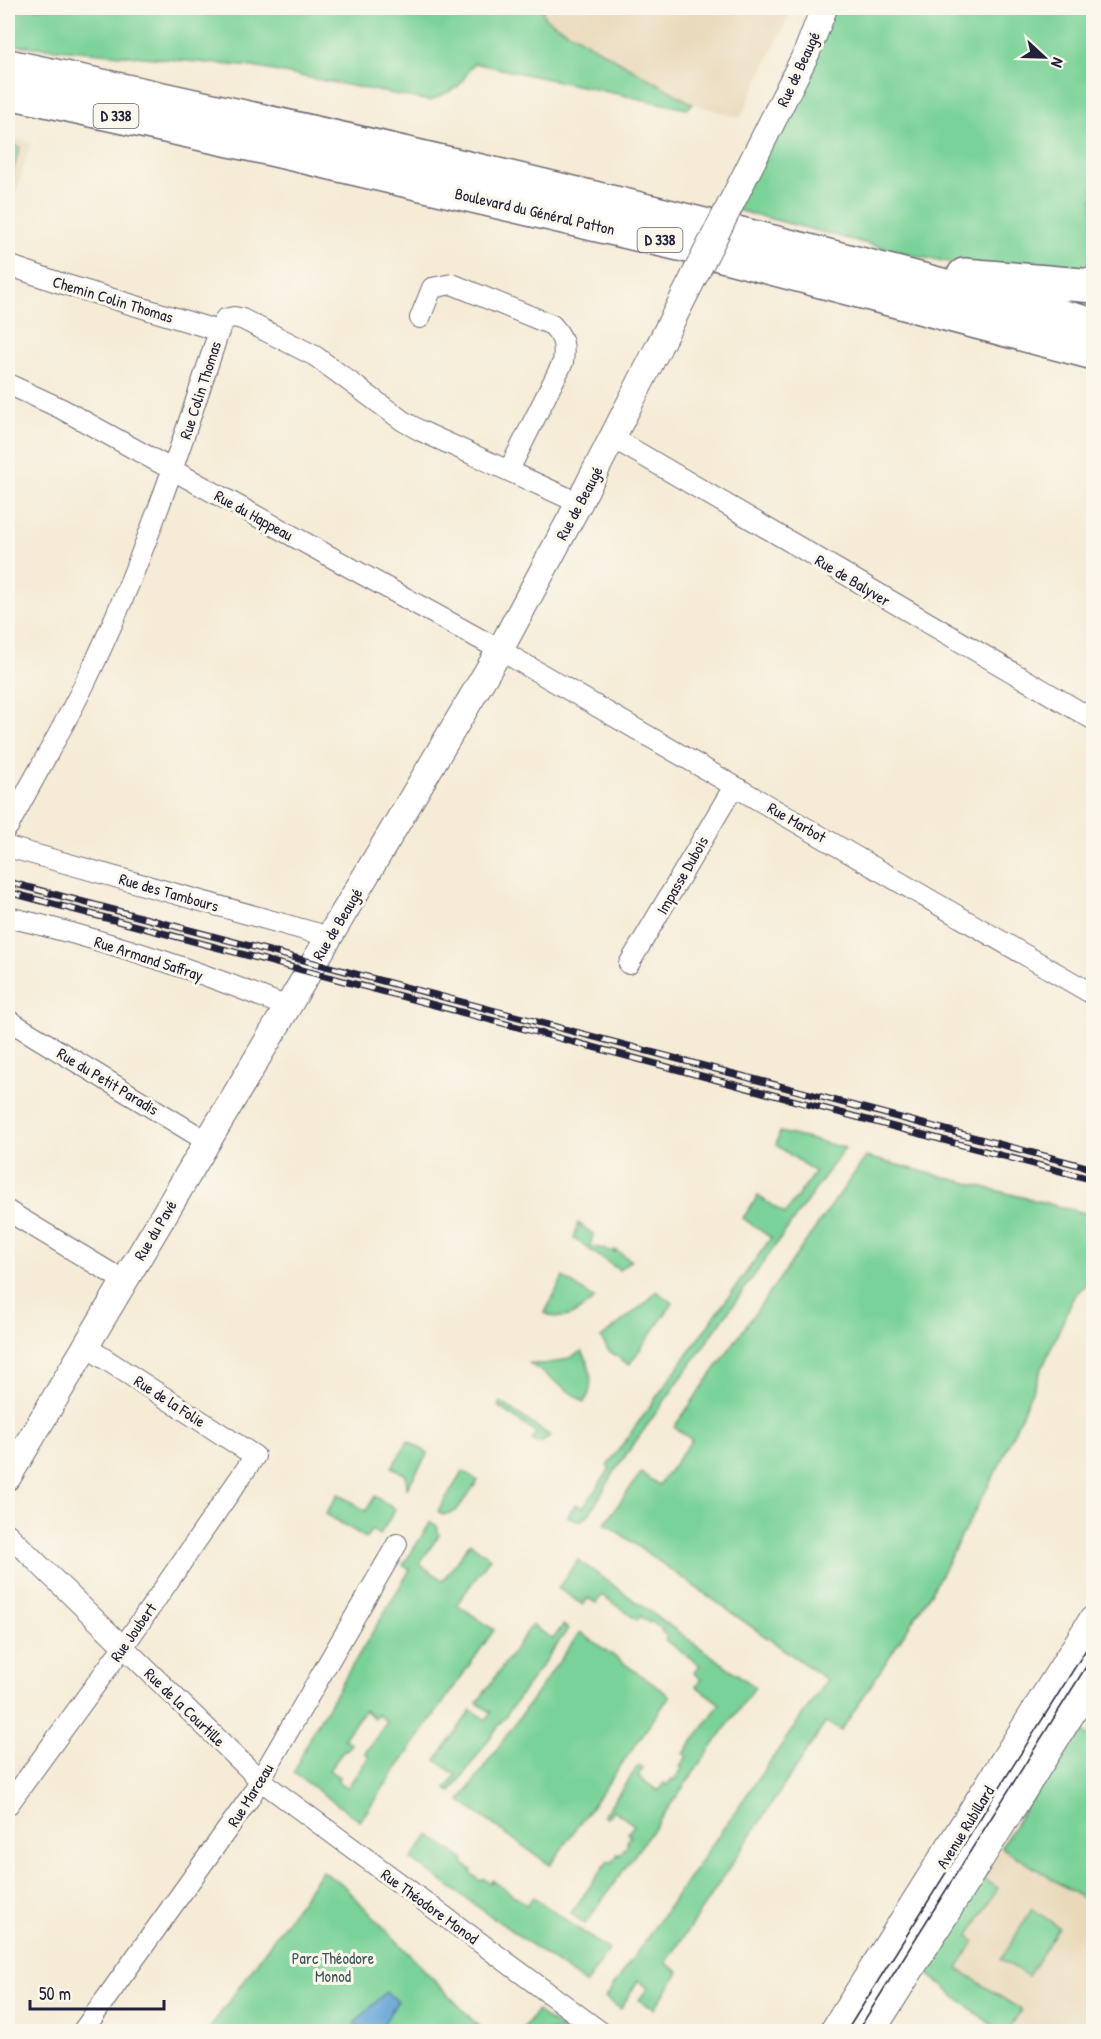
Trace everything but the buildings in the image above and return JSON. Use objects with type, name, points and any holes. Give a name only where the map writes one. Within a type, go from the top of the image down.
[{"type":"highway","name":"Boulevard du Général Patton","points":[[8,66],[456,165],[920,278],[1094,325]]},
{"type":"highway","name":"Boulevard du Général Patton","points":[[8,92],[266,148],[692,248],[1094,353]]},
{"type":"highway","points":[[920,278],[964,275],[1094,286]]},
{"type":"main road","name":"Avenue Rubillard","points":[[836,2031],[1094,1622]]},
{"type":"main road","name":"Avenue Rubillard","points":[[868,2031],[1094,1673]]},
{"type":"street","name":"Rue de Beaugé","points":[[303,982],[500,650],[579,503],[807,52],[824,8]]},
{"type":"street","name":"Chemin Colin Thomas","points":[[8,265],[219,331]]},
{"type":"street","points":[[420,318],[432,288],[452,284],[552,325],[562,335],[565,345],[563,362],[509,470]]},
{"type":"street","name":"Rue Colin Thomas","points":[[8,827],[85,683],[120,606],[174,471],[219,331],[225,319],[234,317],[242,319],[315,356],[403,421],[579,503]]},
{"type":"street","name":"Rue du Happeau","points":[[8,384],[60,408],[500,650]]},
{"type":"street","name":"Rue de Balyver","points":[[613,438],[1094,720]]},
{"type":"street","name":"Rue Marbot","points":[[500,650],[1094,995]]},
{"type":"street","name":"Impasse Dubois","points":[[629,964],[734,786]]},
{"type":"street","name":"Rue des Tambours","points":[[8,847],[330,937]]},
{"type":"street","name":"Rue Armand Saffray","points":[[8,917],[158,959],[287,1007]]},
{"type":"street","name":"Rue du Pavé","points":[[8,1477],[303,982]]},
{"type":"street","name":"Rue du Petit Paradis","points":[[8,1020],[208,1142]]},
{"type":"street","points":[[8,1211],[124,1281]]},
{"type":"street","name":"Rue de la Folie","points":[[85,1346],[255,1456]]},
{"type":"street","name":"Rue Joubert","points":[[8,1805],[123,1646],[255,1456]]},
{"type":"street","name":"Rue de la Courtille","points":[[8,1534],[260,1780]]},
{"type":"street","name":"Rue Marceau","points":[[82,2031],[234,1822],[397,1544]]},
{"type":"street","name":"Rue Théodore Monod","points":[[260,1780],[601,2031]]},
{"type":"shaded area","points":[[544,8],[793,8],[740,118],[693,104],[546,19],[543,13]]},
{"type":"shaded area","points":[[8,136],[31,143],[8,217]]},
{"type":"shaded area","points":[[1093,1722],[1093,2031],[999,2031],[924,1971],[1075,1727],[1086,1734]]},
{"type":"green space","points":[[8,8],[544,8],[543,13],[546,19],[693,104],[687,109],[474,63],[458,87],[430,101],[253,67],[13,45],[8,44]]},
{"type":"green space","points":[[824,8],[1093,8],[1093,274],[992,269],[919,257],[729,208]]},
{"type":"green space","points":[[8,143],[20,147],[8,188]]},
{"type":"green space","points":[[780,1132],[845,1148],[618,1466],[589,1514],[581,1521],[567,1516],[576,1504],[583,1508],[610,1469],[607,1466],[771,1238],[743,1218],[758,1196],[785,1214],[815,1172],[776,1145]]},
{"type":"green space","points":[[866,1157],[1092,1215],[1093,1213],[1093,1278],[1074,1296],[999,1466],[932,1591],[841,1731],[826,1722],[666,1963],[679,1972],[654,2009],[639,2000],[648,1988],[638,1980],[621,2009],[605,1998],[827,1680],[605,1523],[641,1473],[659,1485],[692,1440],[674,1427]]},
{"type":"green space","points":[[578,1223],[593,1234],[590,1246],[615,1252],[615,1250],[631,1260],[619,1270],[574,1239]]},
{"type":"green space","points":[[563,1277],[595,1299],[572,1315],[553,1316],[545,1313]]},
{"type":"green space","points":[[656,1291],[673,1303],[629,1365],[608,1350],[601,1338],[648,1301]]},
{"type":"green space","points":[[582,1351],[588,1363],[591,1384],[584,1402],[529,1363],[557,1362]]},
{"type":"green space","points":[[501,1402],[550,1436],[541,1443],[536,1443],[532,1440],[536,1433],[498,1406]]},
{"type":"green space","points":[[408,1441],[428,1453],[407,1488],[406,1475],[392,1467]]},
{"type":"green space","points":[[463,1471],[478,1481],[456,1511],[443,1515],[438,1511]]},
{"type":"green space","points":[[338,1494],[366,1511],[375,1496],[395,1509],[380,1535],[371,1530],[366,1538],[326,1514]]},
{"type":"green space","points":[[431,1522],[437,1526],[439,1535],[419,1564],[443,1580],[470,1543],[490,1558],[457,1604],[494,1630],[360,1821],[294,1773],[310,1736],[410,1570],[403,1565]],"holes":[[[364,1710],[374,1718],[377,1714],[387,1722],[365,1753],[369,1757],[347,1788],[337,1781],[339,1777],[329,1770],[351,1744],[344,1739]]]},
{"type":"green space","points":[[578,1560],[755,1687],[585,1924],[571,1913],[608,1861],[611,1863],[628,1844],[631,1836],[628,1833],[634,1825],[613,1810],[607,1818],[603,1816],[639,1765],[643,1768],[638,1776],[658,1791],[664,1783],[667,1785],[672,1779],[674,1780],[683,1768],[680,1766],[687,1757],[684,1754],[720,1704],[696,1686],[701,1679],[694,1673],[700,1665],[665,1640],[667,1636],[661,1631],[662,1629],[651,1621],[649,1623],[640,1616],[637,1620],[602,1595],[596,1603],[588,1598],[583,1605],[558,1588]]},
{"type":"green space","points":[[532,1625],[553,1639],[563,1625],[568,1629],[451,1792],[446,1789],[456,1775],[436,1760],[471,1710],[486,1720],[491,1712],[477,1703]]},
{"type":"green space","points":[[580,1632],[670,1696],[550,1865],[460,1801]]},
{"type":"green space","points":[[1075,1727],[1093,1738],[1093,1887],[1084,1899],[1001,1847]]},
{"type":"green space","points":[[429,1835],[464,1860],[463,1863],[472,1870],[471,1873],[481,1881],[484,1879],[490,1883],[492,1880],[527,1905],[533,1897],[609,1950],[586,1984],[411,1859]]},
{"type":"green space","name":"Parc Théodore Monod","points":[[322,1871],[343,1885],[483,2031],[207,2032]]},
{"type":"green space","points":[[982,1878],[998,1888],[968,1937],[974,1941],[958,1969],[1021,2010],[1008,2031],[999,2031],[924,1971]]},
{"type":"green space","points":[[1032,1909],[1059,1927],[1028,1976],[1001,1959]]},
{"type":"green space","points":[[537,2011],[564,2031],[522,2031]]},
{"type":"water","points":[[386,1992],[398,2001],[379,2031],[364,2031],[354,2024]]},
{"type":"tram line","points":[[846,2032],[1094,1637]]},
{"type":"tram line","points":[[857,2032],[1094,1654]]},
{"type":"railway","points":[[8,882],[1094,1169]]},
{"type":"railway","points":[[8,892],[1094,1180]]}]
